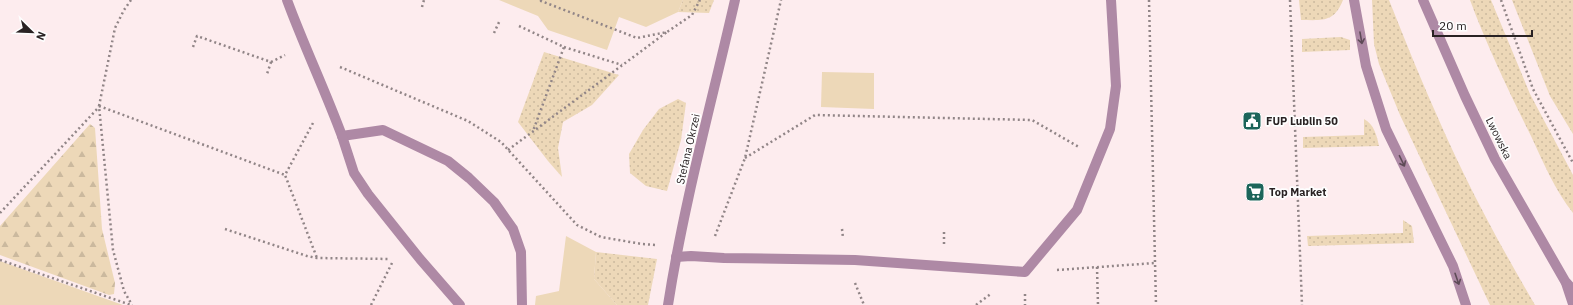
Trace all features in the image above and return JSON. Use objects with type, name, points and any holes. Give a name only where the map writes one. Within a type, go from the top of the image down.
[{"type":"street","points":[[287,0],[304,45],[327,96],[354,173],[368,194],[420,259],[460,305]]},
{"type":"street","name":"Stefana Okrzei","points":[[668,305],[678,247],[735,0]]},
{"type":"street","points":[[676,257],[691,256],[855,260],[1025,272],[1077,210],[1110,129],[1116,86],[1111,0]]},
{"type":"street","points":[[1354,0],[1366,66],[1386,129],[1453,266],[1466,305]]},
{"type":"street","name":"Lwowska","points":[[1423,0],[1465,96],[1495,159],[1569,280],[1573,290]]},
{"type":"street","points":[[342,136],[383,130],[448,161],[469,178],[494,202],[513,229],[521,252],[522,305]]},
{"type":"street","name":"Lwowska","points":[[1569,280],[1573,304]]},
{"type":"path","points":[[131,0],[115,28],[99,106],[113,250],[124,290],[132,305]]},
{"type":"path","points":[[422,7],[424,0]]},
{"type":"path","points":[[541,0],[637,38],[668,32]]},
{"type":"path","points":[[508,150],[692,15],[700,0]]},
{"type":"path","points":[[714,238],[745,158],[781,0]]},
{"type":"path","points":[[1149,0],[1156,305]]},
{"type":"path","points":[[1290,0],[1302,305]]},
{"type":"path","points":[[1501,0],[1533,88],[1573,163]]},
{"type":"path","points":[[494,33],[500,20]]},
{"type":"path","points":[[519,26],[564,47],[622,65]]},
{"type":"path","points":[[193,47],[197,36],[271,62],[267,74]]},
{"type":"path","points":[[533,132],[564,47]]},
{"type":"path","points":[[339,67],[468,121],[501,142],[577,225],[601,237],[642,244],[678,247]]},
{"type":"path","points":[[285,175],[327,96]]},
{"type":"path","points":[[99,106],[285,175],[317,258]]},
{"type":"path","points":[[0,213],[99,106]]},
{"type":"path","points":[[745,158],[816,115],[1032,120],[1098,159]]},
{"type":"path","points":[[225,229],[317,258],[395,259],[371,305]]},
{"type":"path","points":[[0,260],[132,305]]},
{"type":"path","points":[[976,305],[1025,272],[1155,263]]},
{"type":"path","points":[[1097,267],[1098,305]]},
{"type":"green space","points":[[499,0],[683,0],[678,12],[646,27],[619,17],[607,50],[548,30],[538,16]]},
{"type":"green space","points":[[683,0],[714,0],[709,13],[678,12]]},
{"type":"green space","points":[[1299,0],[1343,0],[1336,13],[1326,19],[1301,20]]},
{"type":"green space","points":[[1372,0],[1389,0],[1452,150],[1474,195],[1535,305],[1490,305],[1400,115],[1379,64],[1374,44]]},
{"type":"green space","points":[[1470,0],[1491,0],[1530,94],[1573,175],[1573,213],[1545,166],[1499,69]]},
{"type":"green space","points":[[1512,0],[1573,0],[1573,134],[1550,96]]},
{"type":"green space","points":[[1341,37],[1350,40],[1350,50],[1302,52],[1302,39]]},
{"type":"green space","points":[[544,52],[619,75],[592,105],[563,122],[558,148],[562,177],[518,122]]},
{"type":"green space","points":[[822,72],[874,73],[874,109],[821,107]]},
{"type":"green space","points":[[678,99],[686,103],[681,140],[667,191],[646,186],[630,173],[629,154],[643,130],[659,109]]},
{"type":"green space","points":[[1364,119],[1373,127],[1379,146],[1303,148],[1303,137],[1364,135]]},
{"type":"green space","points":[[90,124],[95,128],[102,229],[115,283],[114,294],[109,295],[0,255],[0,226]]},
{"type":"green space","points":[[1403,220],[1412,226],[1414,243],[1308,246],[1307,236],[1403,233]]},
{"type":"green space","points":[[566,236],[596,252],[594,279],[617,305],[535,305],[536,296],[559,291]]},
{"type":"green space","points":[[596,252],[657,259],[648,305],[617,305],[594,279]]},
{"type":"green space","points":[[0,261],[123,305],[0,305]]},
{"type":"place","name":"FUP Lublin 50","points":[[1252,121]]},
{"type":"place","name":"Top Market","points":[[1255,192]]}]
